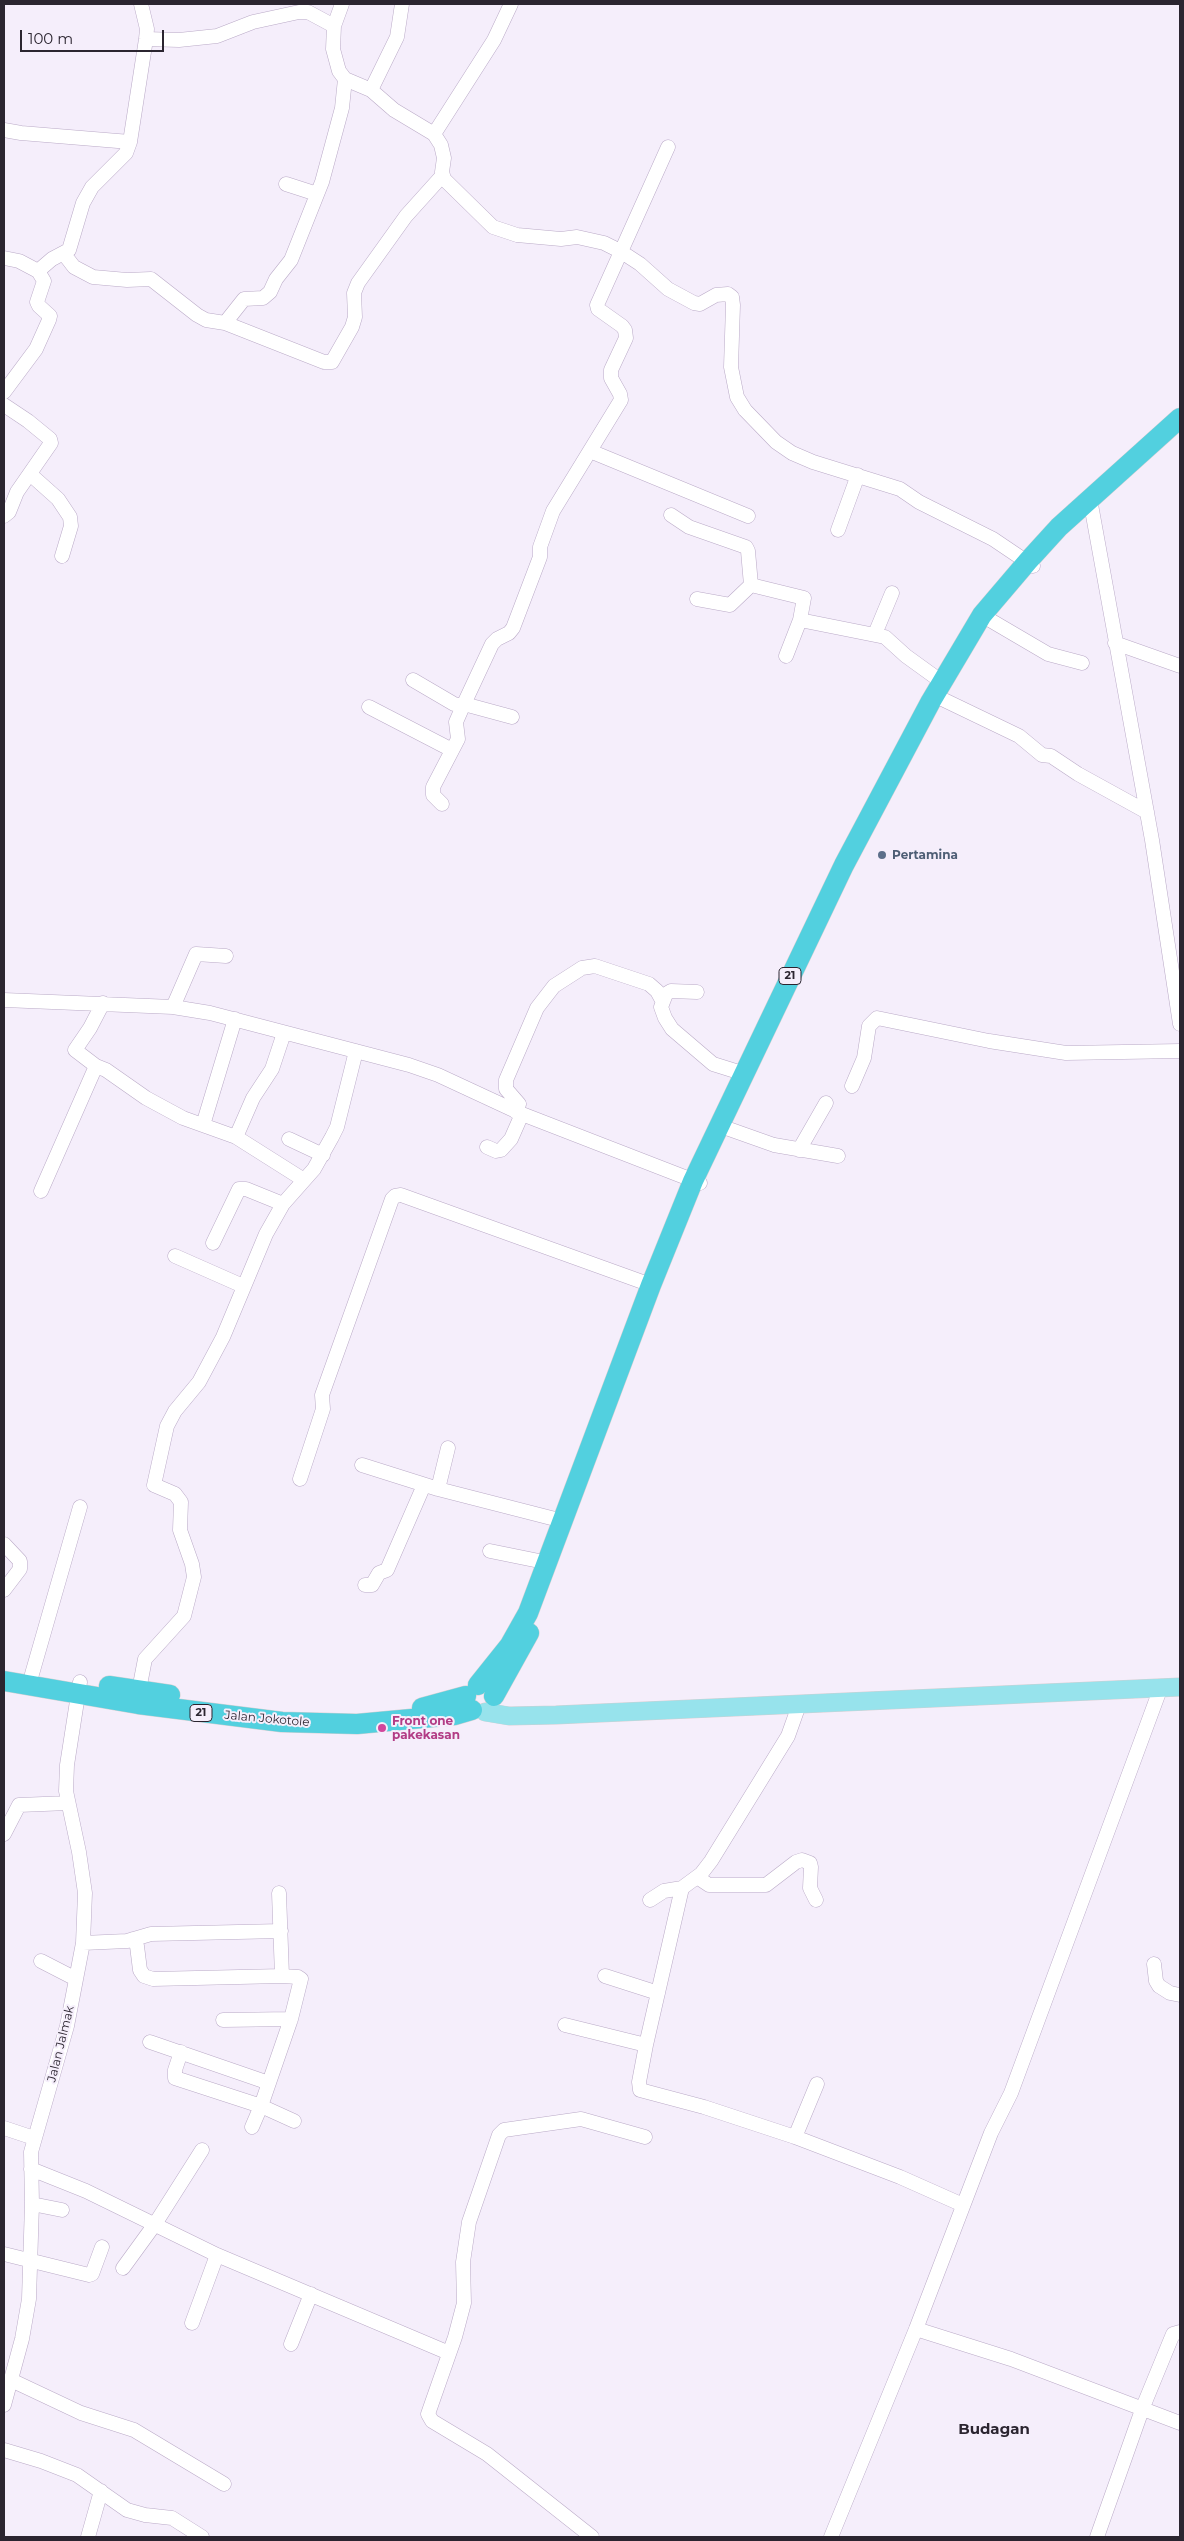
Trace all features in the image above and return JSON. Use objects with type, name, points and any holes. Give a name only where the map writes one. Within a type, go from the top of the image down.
[{"type":"highway","name":"21","points":[[481,1700],[517,1658],[551,1586],[596,1443],[651,1285],[745,1074],[844,865],[982,615],[1030,563],[1091,502],[1180,418]]},
{"type":"highway","name":"21","points":[[1091,502],[1180,427]]},
{"type":"highway","name":"21","points":[[481,1700],[528,1613],[549,1563],[563,1521],[596,1443],[697,1182],[726,1128],[849,868],[941,690],[1030,563]]},
{"type":"highway","name":"Jalan Jokotole","points":[[4,1669],[32,1674],[79,1688],[208,1714],[319,1724],[357,1724],[455,1715],[481,1700]]},
{"type":"highway","name":"Jalan Jokotole","points":[[4,1681],[79,1688],[139,1690],[268,1708],[342,1713],[414,1710],[481,1700]]},
{"type":"main road","points":[[481,1700],[524,1716],[799,1705],[1180,1686]]},
{"type":"street","points":[[38,271],[52,259],[64,254],[71,248],[83,203],[92,187],[120,160],[130,142],[147,29],[141,4]]},
{"type":"street","points":[[64,254],[74,267],[93,277],[127,280],[151,279],[206,320],[225,323],[324,362],[332,362],[352,327],[355,317],[354,293],[358,283],[375,263],[406,216],[442,176],[444,158],[441,145],[434,134],[394,110],[371,90],[345,79],[338,71],[333,49],[334,26],[342,4]]},
{"type":"street","points":[[371,90],[397,37],[402,4]]},
{"type":"street","points":[[434,134],[494,40],[511,4]]},
{"type":"street","points":[[146,39],[199,39],[217,36],[253,22],[306,8],[334,26]]},
{"type":"street","points":[[225,323],[244,299],[263,298],[270,292],[291,260],[317,194],[340,119],[345,79]]},
{"type":"street","points":[[4,130],[21,134],[130,142]]},
{"type":"street","points":[[442,804],[433,795],[433,787],[458,739],[456,722],[463,705],[492,644],[497,639],[509,634],[512,628],[540,557],[540,547],[553,511],[621,400],[611,378],[611,370],[626,338],[625,330],[598,309],[597,305],[620,250],[668,147]]},
{"type":"street","points":[[442,176],[463,200],[493,227],[517,234],[590,239],[620,250],[684,299],[700,304],[716,295],[728,294],[732,297],[733,382],[736,397],[761,429],[792,453],[813,462],[900,489],[919,502],[993,539],[1030,563]]},
{"type":"street","points":[[286,184],[317,194]]},
{"type":"street","points":[[4,258],[19,261],[38,271],[44,281],[37,302],[50,316],[36,349],[4,392]]},
{"type":"street","points":[[4,405],[50,439],[50,447],[17,492],[9,512],[4,516]]},
{"type":"street","points":[[590,451],[748,516]]},
{"type":"street","points":[[30,474],[58,499],[70,517],[71,526],[62,556]]},
{"type":"street","points":[[838,530],[858,475]]},
{"type":"street","points":[[1091,502],[1147,812],[1180,1024]]},
{"type":"street","points":[[672,514],[689,527],[746,547],[751,585]]},
{"type":"street","points":[[697,599],[730,605],[751,585]]},
{"type":"street","points":[[751,585],[804,598],[800,620],[786,656]]},
{"type":"street","points":[[875,634],[892,593]]},
{"type":"street","points":[[800,620],[885,637],[941,690],[1019,736],[1042,755],[1051,756],[1078,774],[1147,812]]},
{"type":"street","points":[[990,620],[1048,654],[1082,664]]},
{"type":"street","points":[[1115,643],[1180,666]]},
{"type":"street","points":[[413,680],[454,704],[512,717]]},
{"type":"street","points":[[369,707],[452,750]]},
{"type":"street","points":[[173,1007],[196,954],[226,956]]},
{"type":"street","points":[[487,1147],[496,1151],[508,1143],[519,1113],[519,1104],[506,1089],[506,1080],[537,1008],[554,986],[582,968],[595,966],[648,984],[657,990],[662,1000]]},
{"type":"street","points":[[697,992],[671,991],[666,994],[662,1000],[661,1007],[664,1018],[672,1029],[713,1064],[745,1074]]},
{"type":"street","points":[[4,1000],[173,1007],[235,1019],[438,1075],[519,1113],[697,1182]]},
{"type":"street","points":[[103,1003],[90,1028],[75,1050],[146,1098],[183,1118],[236,1138],[304,1180]]},
{"type":"street","points":[[852,1086],[864,1058],[869,1026],[877,1018],[989,1041],[1066,1053],[1180,1051]]},
{"type":"street","points":[[203,1125],[235,1019]]},
{"type":"street","points":[[236,1138],[253,1098],[272,1069],[284,1033]]},
{"type":"street","points":[[139,1690],[145,1658],[184,1616],[194,1577],[190,1558],[180,1530],[181,1502],[175,1494],[154,1485],[167,1426],[175,1411],[199,1382],[230,1323],[243,1286],[266,1234],[283,1204],[323,1155],[338,1127],[356,1051]]},
{"type":"street","points":[[41,1192],[96,1066]]},
{"type":"street","points":[[799,1150],[826,1103]]},
{"type":"street","points":[[726,1128],[774,1145],[838,1156]]},
{"type":"street","points":[[289,1138],[323,1155]]},
{"type":"street","points":[[213,1243],[239,1189],[246,1189],[283,1204]]},
{"type":"street","points":[[300,1479],[324,1410],[322,1395],[392,1199],[395,1196],[401,1195],[651,1285]]},
{"type":"street","points":[[175,1256],[243,1286]]},
{"type":"street","points":[[365,1585],[370,1586],[379,1573],[387,1570],[431,1487],[448,1448]]},
{"type":"street","points":[[362,1464],[431,1487],[563,1521]]},
{"type":"street","points":[[32,1674],[80,1507]]},
{"type":"street","points":[[4,1544],[20,1562],[20,1569],[4,1590]]},
{"type":"street","points":[[490,1551],[549,1563]]},
{"type":"street","points":[[831,2537],[916,2329],[991,2133],[1011,2093],[1161,1687]]},
{"type":"street","name":"Jalan Jalmak","points":[[4,2405],[29,2299],[32,2204],[31,2169],[34,2138],[65,2035],[83,1943],[85,1892],[66,1791],[67,1765],[79,1688]]},
{"type":"street","points":[[650,1900],[664,1891],[682,1888],[711,1861],[742,1809],[762,1782],[788,1736],[799,1705]]},
{"type":"street","points":[[4,1834],[19,1804],[68,1803]]},
{"type":"street","points":[[696,1877],[715,1885],[766,1885],[796,1862],[802,1860],[810,1863],[810,1888],[816,1900]]},
{"type":"street","points":[[682,1888],[646,2045],[639,2082],[640,2090],[704,2107],[794,2137],[900,2177],[963,2205]]},
{"type":"street","points":[[279,1893],[282,1976]]},
{"type":"street","points":[[83,1943],[128,1942],[133,1939],[159,1934],[280,1931]]},
{"type":"street","points":[[133,1939],[137,1946],[140,1970],[144,1976],[153,1979],[282,1976],[298,1977],[301,1980],[291,2019],[252,2127]]},
{"type":"street","points":[[41,1961],[76,1979]]},
{"type":"street","points":[[1154,1964],[1156,1981],[1159,1986],[1170,1994],[1180,1995]]},
{"type":"street","points":[[605,1976],[658,1993]]},
{"type":"street","points":[[224,2020],[291,2019]]},
{"type":"street","points":[[565,2025],[646,2045]]},
{"type":"street","points":[[150,2042],[269,2083]]},
{"type":"street","points":[[181,2052],[175,2070],[175,2078],[261,2106],[294,2120]]},
{"type":"street","points":[[794,2137],[817,2084]]},
{"type":"street","points":[[592,2537],[487,2454],[429,2418],[429,2410],[450,2353],[464,2303],[463,2262],[469,2222],[499,2135],[504,2130],[581,2118],[645,2137]]},
{"type":"street","points":[[4,2128],[34,2138]]},
{"type":"street","points":[[123,2268],[155,2224],[202,2150]]},
{"type":"street","points":[[31,2169],[86,2191],[217,2255],[450,2353]]},
{"type":"street","points":[[32,2204],[62,2210]]},
{"type":"street","points":[[4,2254],[91,2275],[102,2247]]},
{"type":"street","points":[[192,2322],[217,2255]]},
{"type":"street","points":[[291,2344],[312,2294]]},
{"type":"street","points":[[916,2329],[1011,2359],[1143,2407],[1180,2423]]},
{"type":"street","points":[[1097,2537],[1143,2407],[1173,2334],[1180,2332]]},
{"type":"street","points":[[11,2380],[80,2413],[134,2430],[224,2484]]},
{"type":"street","points":[[4,2450],[41,2460],[77,2475],[127,2510],[146,2515],[172,2518],[202,2537]]},
{"type":"street","points":[[88,2537],[101,2491]]},
{"type":"place","name":"Pertamina","points":[[882,855]]},
{"type":"place","name":"Front one pakekasan","points":[[382,1728]]},
{"type":"district","name":"Budagan","points":[[994,2430]]}]
